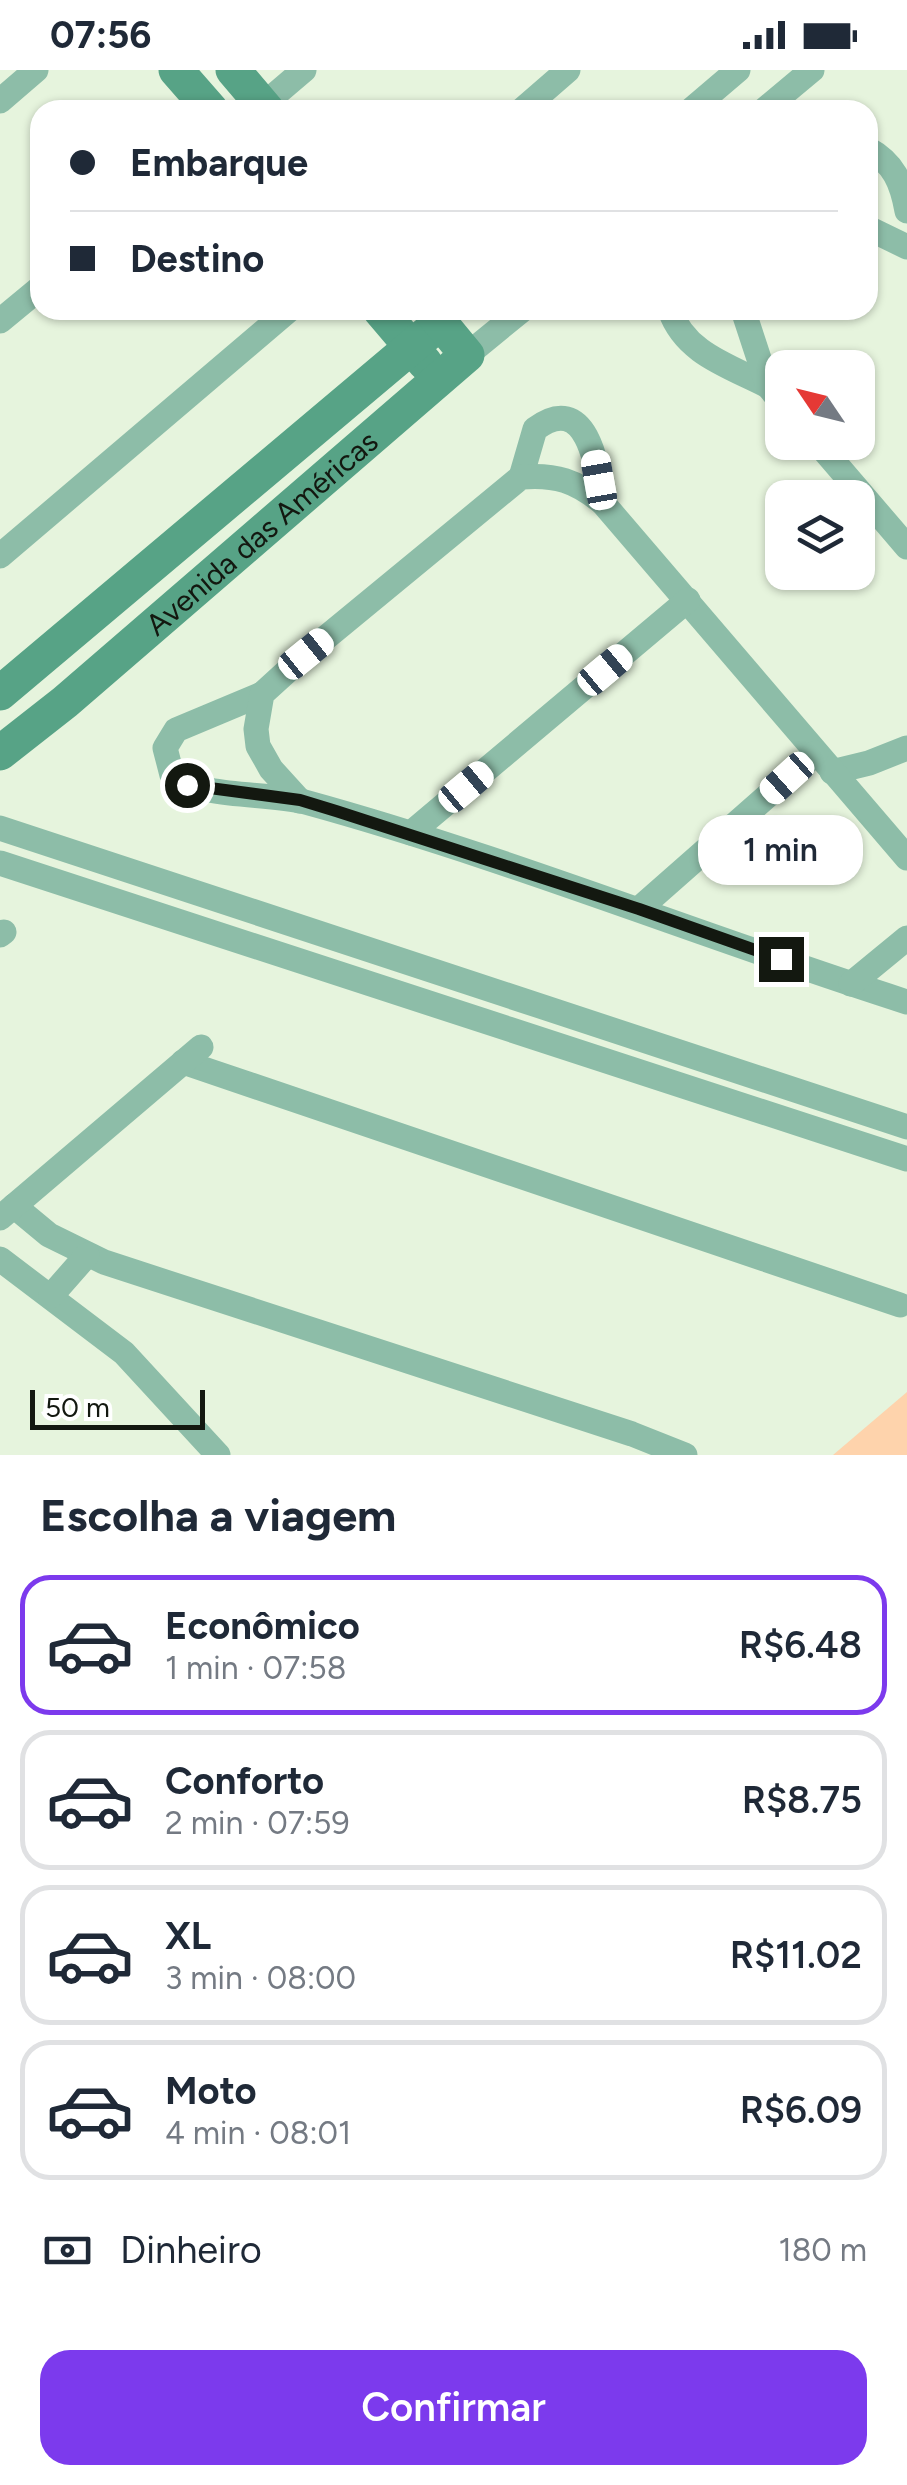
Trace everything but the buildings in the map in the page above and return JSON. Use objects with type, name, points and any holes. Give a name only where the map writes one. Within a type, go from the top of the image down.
[{"type":"street","points":[[0,101],[36,70]]},
{"type":"street","points":[[176,70],[202,100]]},
{"type":"street","points":[[233,70],[256,100]]},
{"type":"street","points":[[271,100],[304,70]]},
{"type":"street","points":[[534,100],[568,70]]},
{"type":"street","points":[[703,100],[738,70]]},
{"type":"street","points":[[776,100],[812,70]]},
{"type":"street","points":[[878,156],[902,183],[907,212]]},
{"type":"street","points":[[878,233],[907,248]]},
{"type":"street","points":[[0,321],[30,296]]},
{"type":"street","points":[[0,556],[277,320]]},
{"type":"street","points":[[388,320],[440,379]]},
{"type":"street","name":"Avenida das Américas","points":[[0,693],[411,348],[437,320]]},
{"type":"street","points":[[446,320],[467,356]]},
{"type":"street","name":"Avenida das Américas","points":[[0,753],[65,702],[510,320]]},
{"type":"street","points":[[674,320],[701,352],[765,388]]},
{"type":"street","points":[[747,320],[765,368]]},
{"type":"street","points":[[521,477],[536,429],[552,420],[567,420],[584,432],[595,457],[603,503]]},
{"type":"street","points":[[568,479],[595,457]]},
{"type":"street","points":[[831,460],[907,548]]},
{"type":"street","points":[[902,842],[824,762],[603,503],[568,479],[546,475],[521,477],[262,694],[176,730],[165,748],[168,766],[179,781],[195,787],[300,800],[639,909],[907,1002]]},
{"type":"street","points":[[411,834],[688,600]]},
{"type":"street","points":[[262,694],[256,729],[262,756],[300,800]]},
{"type":"street","points":[[639,909],[824,762],[869,763],[907,748]]},
{"type":"street","points":[[234,792],[262,756]]},
{"type":"street","points":[[0,828],[907,1127]]},
{"type":"street","points":[[0,863],[907,1159]]},
{"type":"street","points":[[852,984],[907,938]]},
{"type":"street","points":[[684,1455],[632,1434],[87,1255],[7,1212],[192,1055],[900,1305]]},
{"type":"street","points":[[51,1296],[87,1255]]},
{"type":"street","points":[[0,1259],[124,1353],[218,1455]]},
{"type":"shaded area","points":[[907,1392],[907,1455],[833,1455]]},
{"type":"route","points":[[187,785],[300,800],[781,959]]}]
